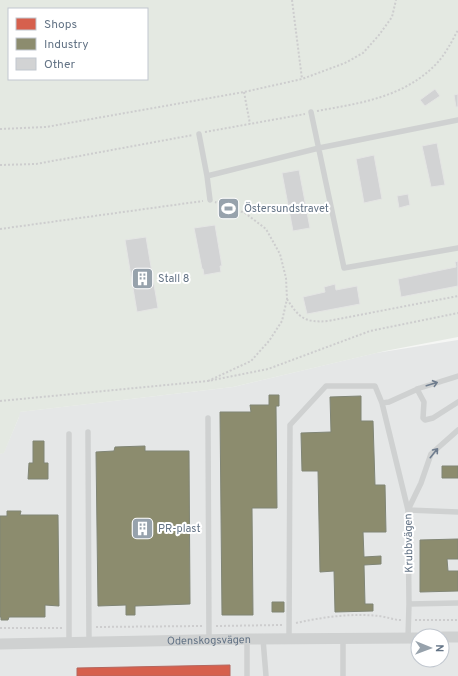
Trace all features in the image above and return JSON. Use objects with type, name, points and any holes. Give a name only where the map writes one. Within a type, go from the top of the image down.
[{"type":"street","name":"Odenskogsvägen","points":[[0,644],[247,639],[410,638]]},
{"type":"lane","points":[[311,112],[344,268],[458,248]]},
{"type":"lane","points":[[207,176],[319,148],[458,120]]},
{"type":"lane","points":[[199,134],[210,200]]},
{"type":"lane","points":[[382,403],[417,389],[458,376]]},
{"type":"lane","name":"Krubbvägen","points":[[289,624],[290,426],[326,386],[375,386],[382,403],[408,510],[409,620],[411,628]]},
{"type":"lane","points":[[417,389],[424,402],[422,418],[425,420],[433,418],[458,402]]},
{"type":"lane","points":[[208,418],[209,640]]},
{"type":"lane","points":[[458,430],[431,454],[421,483],[408,510],[458,512]]},
{"type":"lane","points":[[88,432],[89,642]]},
{"type":"lane","points":[[69,434],[69,643]]},
{"type":"lane","points":[[409,604],[458,602]]},
{"type":"lane","points":[[289,624],[289,639]]},
{"type":"lane","points":[[247,639],[248,676]]},
{"type":"lane","points":[[263,639],[266,676]]},
{"type":"lane","points":[[343,639],[343,676]]},
{"type":"path","points":[[292,0],[302,79]]},
{"type":"path","points":[[0,129],[46,127],[244,92],[302,79],[344,63],[363,53],[392,17],[396,0]]},
{"type":"path","points":[[0,165],[36,164],[370,101],[396,92],[423,76],[438,61],[458,30]]},
{"type":"path","points":[[244,92],[250,124]]},
{"type":"path","points":[[0,229],[210,200],[245,213],[266,229],[280,254],[286,278],[287,300],[282,321],[269,341],[251,361],[208,381]]},
{"type":"path","points":[[287,300],[296,314],[305,320],[316,322],[458,296]]},
{"type":"path","points":[[0,401],[208,381],[268,369],[370,331],[458,313]]},
{"type":"path","points":[[89,627],[289,624],[324,617],[339,616],[379,616],[396,620],[458,620]]},
{"type":"path","points":[[0,628],[69,628]]},
{"type":"shaded area","name":"Östersundstravet","points":[[0,0],[458,0],[458,337],[385,351],[233,387],[20,412],[4,453],[0,454]]},
{"type":"shaded area","points":[[458,340],[458,676],[0,676],[0,454],[4,452],[19,417],[19,412],[233,387],[376,353]]},
{"type":"building: Shops","points":[[230,665],[230,676],[77,676],[77,668]]},
{"type":"building: Industry","points":[[269,395],[279,395],[279,406],[276,406],[277,508],[252,508],[253,615],[222,615],[220,412],[251,412],[250,405],[269,405]]},
{"type":"building: Industry","points":[[361,396],[361,421],[373,421],[375,485],[385,485],[386,532],[363,532],[364,557],[381,556],[381,564],[364,565],[365,604],[373,604],[373,611],[335,612],[334,571],[320,572],[318,471],[302,471],[301,433],[331,432],[330,397]]},
{"type":"building: Industry","points":[[33,441],[44,441],[44,463],[48,463],[48,479],[28,479],[29,463],[33,463]]},
{"type":"building: Industry","name":"PR-plast","points":[[145,446],[145,451],[189,451],[190,604],[135,606],[135,615],[126,615],[126,605],[98,606],[96,452],[114,451],[115,447]]},
{"type":"building: Industry","points":[[442,466],[458,466],[458,478],[442,478]]},
{"type":"building: Industry","points":[[7,511],[21,511],[20,515],[58,515],[59,606],[45,605],[45,617],[9,617],[8,620],[1,620],[0,516],[7,516]]},
{"type":"building: Industry","points":[[458,539],[458,559],[447,559],[448,571],[458,571],[458,591],[420,592],[420,540]]},
{"type":"building: Industry","points":[[272,602],[284,602],[284,612],[272,612]]},
{"type":"building: Other","points":[[435,89],[440,96],[425,106],[420,100]]},
{"type":"building: Other","points":[[458,94],[458,107],[456,107],[454,95]]},
{"type":"building: Other","points":[[437,143],[445,185],[431,187],[422,146]]},
{"type":"building: Other","points":[[374,155],[382,199],[364,203],[356,159]]},
{"type":"building: Other","points":[[299,170],[310,228],[293,231],[282,173]]},
{"type":"building: Other","points":[[408,194],[410,205],[399,208],[397,196]]},
{"type":"building: Other","points":[[215,225],[222,266],[220,266],[221,272],[204,275],[194,228]]},
{"type":"building: Other","name":"Stall 8","points":[[146,237],[158,308],[137,312],[125,240]]},
{"type":"building: Other","points":[[458,261],[458,286],[401,297],[398,279],[456,267],[455,262]]},
{"type":"building: Other","points":[[335,284],[336,290],[357,286],[360,304],[307,314],[303,297],[325,292],[324,287]]},
{"type":"place","name":"Östersundstravet","points":[[229,208]]},
{"type":"place","name":"Stall 8","points":[[142,278]]},
{"type":"place","name":"PR-plast","points":[[143,528]]}]
